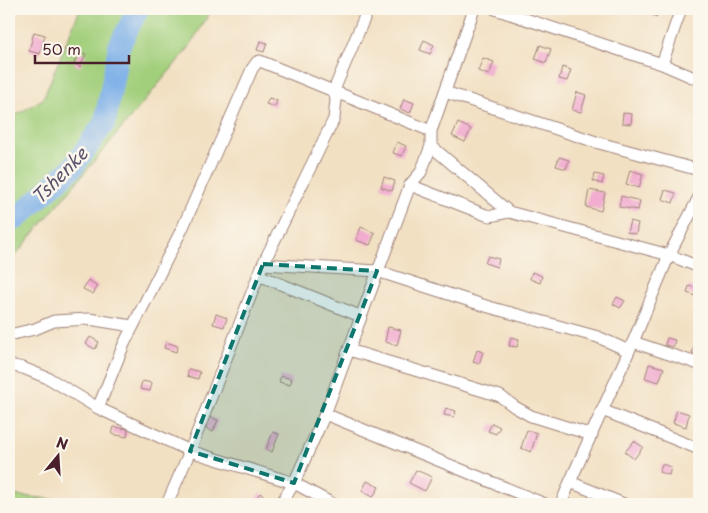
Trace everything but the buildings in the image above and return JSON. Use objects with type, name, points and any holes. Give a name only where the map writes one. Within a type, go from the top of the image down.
[{"type":"street","points":[[167,504],[190,451],[261,270],[334,119],[336,100],[334,90],[368,9]]},
{"type":"street","points":[[282,504],[294,483],[325,414],[410,185],[421,172],[431,146],[431,131],[474,9]]},
{"type":"street","points":[[495,9],[662,64],[699,80]]},
{"type":"street","points":[[662,64],[682,9]]},
{"type":"street","points":[[98,408],[132,326],[183,227],[255,64],[260,61],[431,131]]},
{"type":"street","points":[[445,92],[599,143],[699,170]]},
{"type":"street","points":[[431,146],[509,212],[669,255],[699,267]]},
{"type":"street","points":[[410,185],[486,215],[491,216],[509,212]]},
{"type":"street","points":[[561,504],[669,255],[699,197]]},
{"type":"street","points":[[261,270],[377,271],[489,307],[699,364]]},
{"type":"street","points":[[261,270],[360,316]]},
{"type":"street","points":[[9,335],[35,329],[54,321],[89,319],[132,326]]},
{"type":"street","points":[[349,350],[500,396],[532,416],[592,435]]},
{"type":"street","points":[[9,365],[23,368],[50,379],[98,408],[190,451],[294,483],[333,504]]},
{"type":"street","points":[[602,410],[699,449]]},
{"type":"street","points":[[325,414],[545,504]]},
{"type":"street","points":[[570,482],[624,504]]},
{"type":"highlighted area","points":[[263,264],[377,271],[294,483],[190,451]]},
{"type":"green space","points":[[80,9],[212,9],[188,49],[9,263],[9,119],[43,99]]},
{"type":"green space","points":[[9,495],[82,502],[81,504],[9,504]]},
{"type":"waterway","name":"Tshenke","points":[[9,217],[16,219],[73,167],[105,122],[119,46],[138,9]]}]
